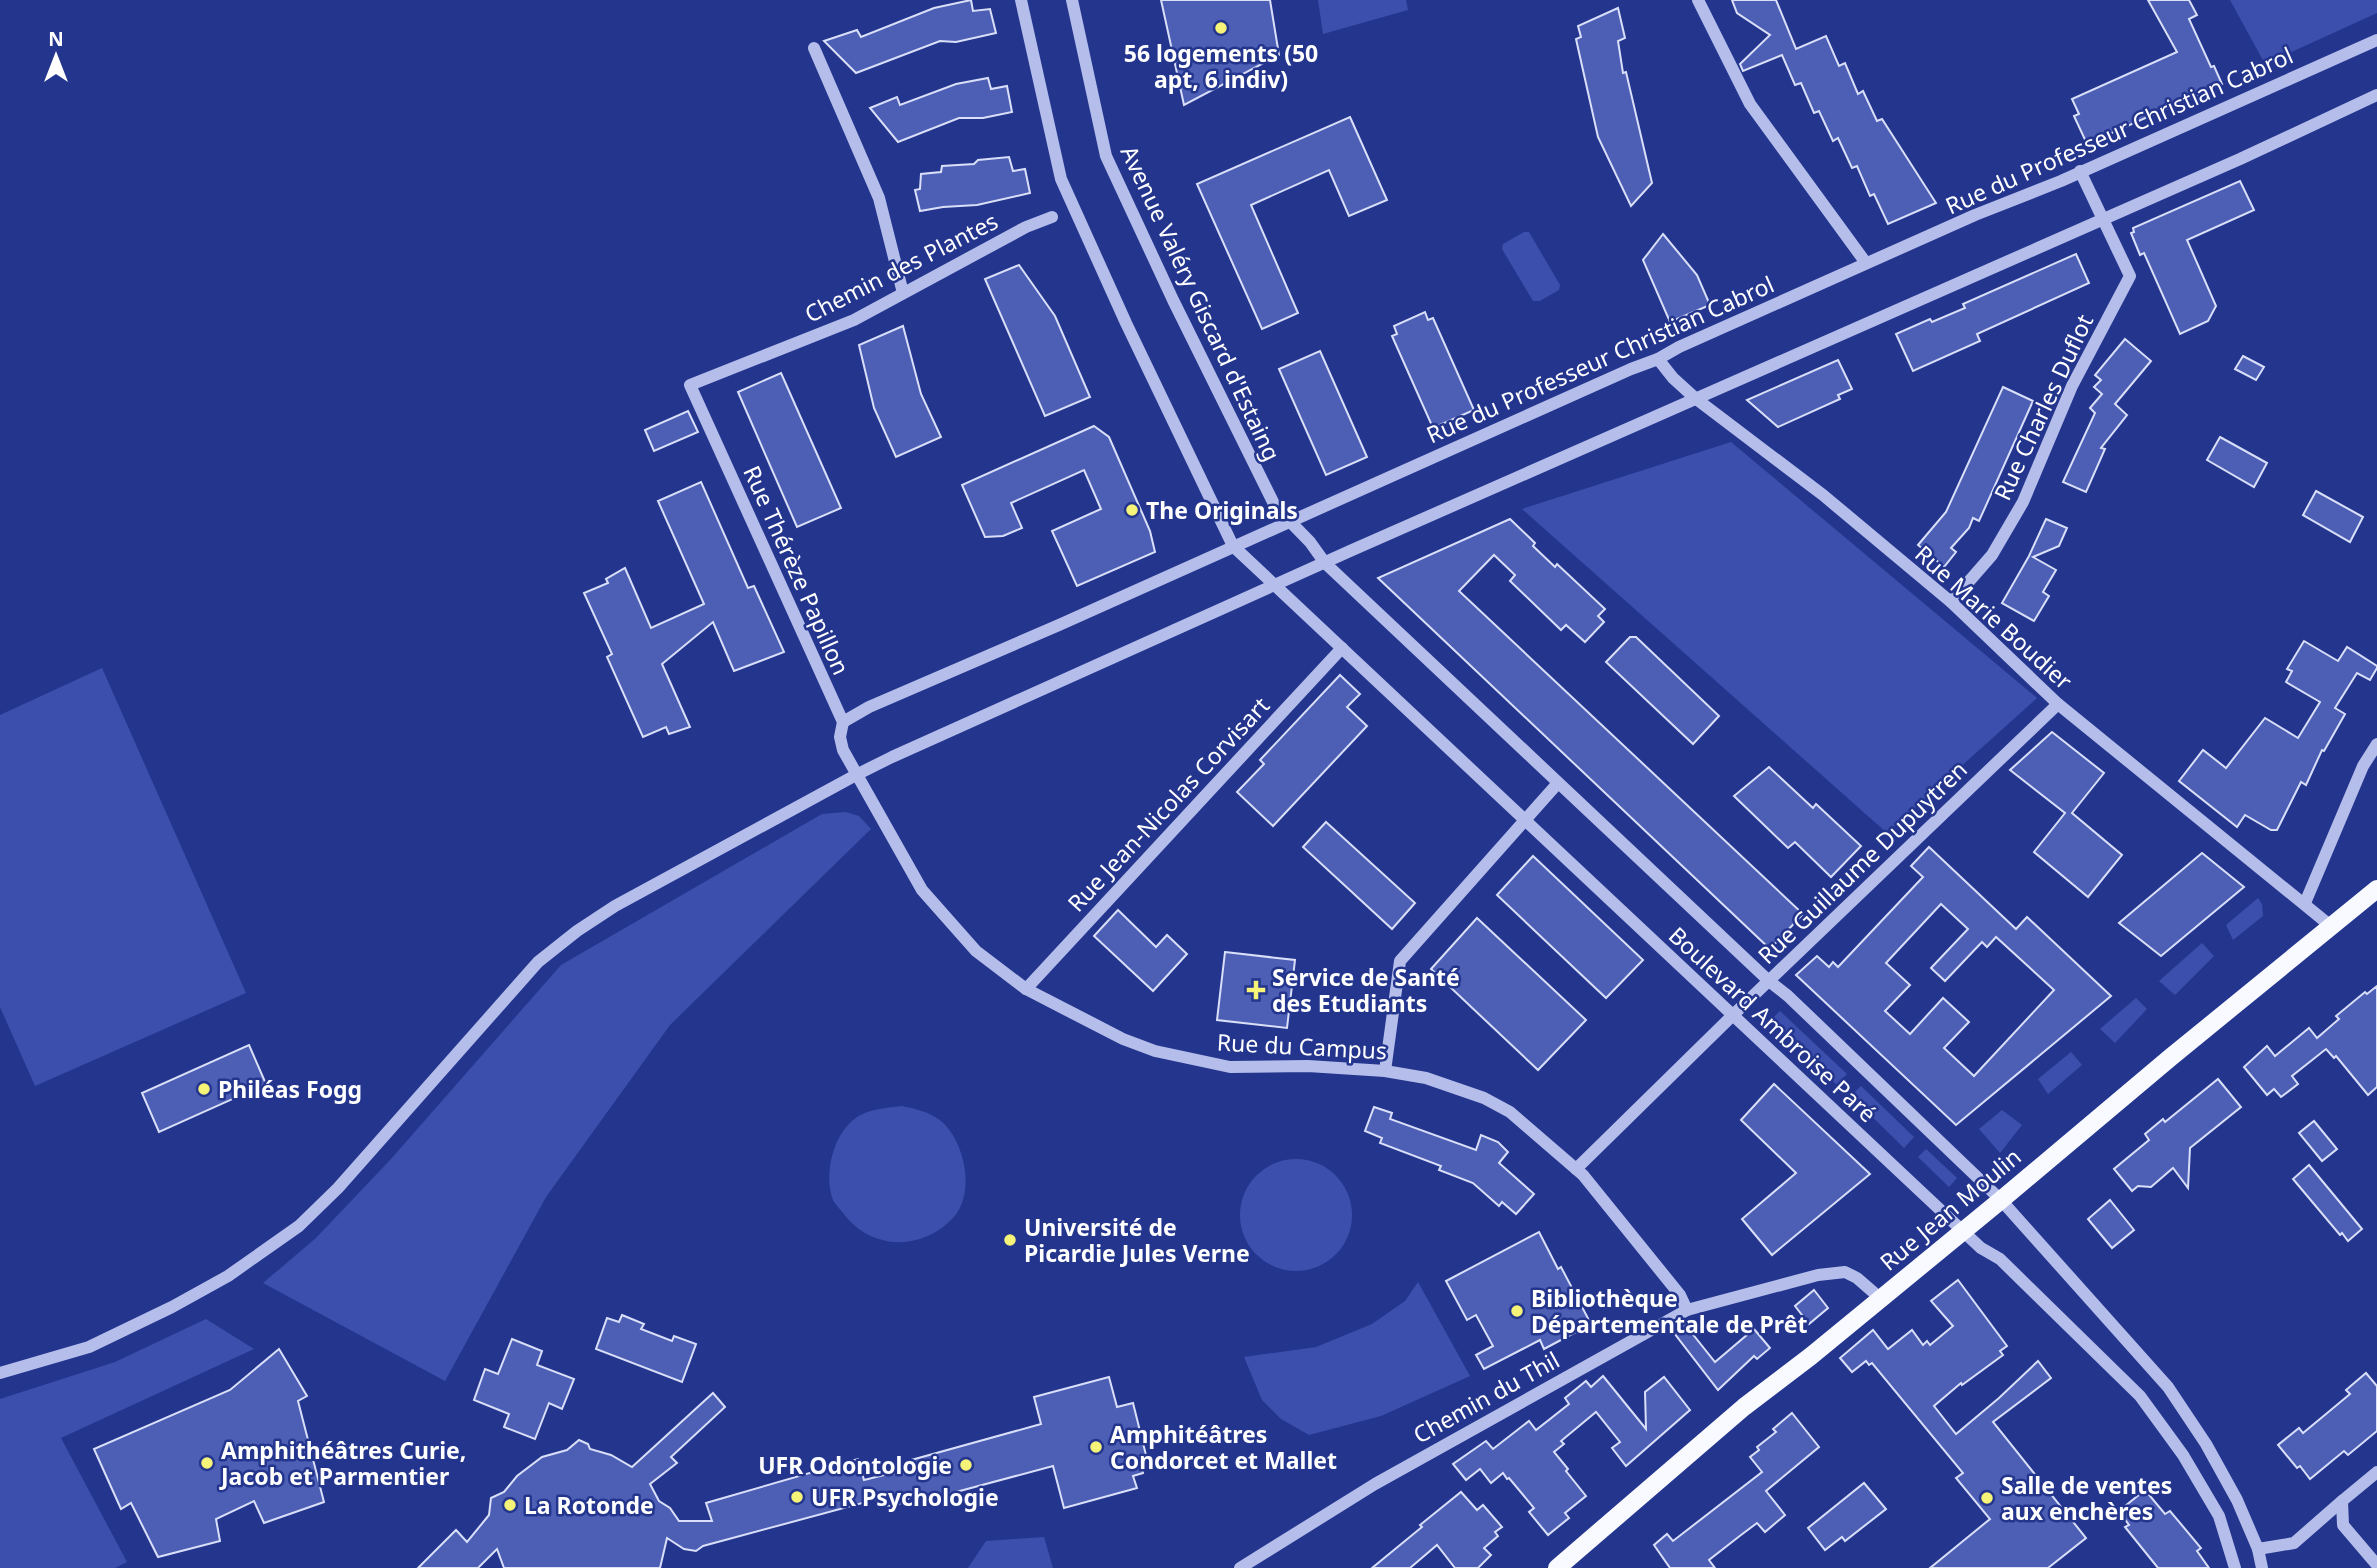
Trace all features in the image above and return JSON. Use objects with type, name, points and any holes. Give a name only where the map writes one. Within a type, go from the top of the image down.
[{"type":"main road","name":"Rue Jean Moulin","points":[[1556,1568],[1744,1407],[1811,1356],[2171,1056],[2377,889]]},
{"type":"street","points":[[1021,0],[1060,178],[1125,323],[1233,546]]},
{"type":"street","name":"Avenue Valéry Giscard d'Estaing","points":[[1072,0],[1106,156],[1161,275],[1276,506],[1325,563]]},
{"type":"street","points":[[1698,0],[1750,104],[1867,263]]},
{"type":"street","name":"Rue du Professeur Christian Cabrol","points":[[843,722],[869,707],[1658,359],[1867,263],[2377,40]]},
{"type":"street","points":[[814,48],[878,198],[903,293]]},
{"type":"street","points":[[0,1373],[89,1347],[204,1290],[266,1251],[299,1226],[338,1188],[538,961],[576,931],[615,906],[856,775],[1325,563],[2377,95]]},
{"type":"street","points":[[2080,172],[2103,218]]},
{"type":"street","name":"Chemin des Plantes","points":[[690,385],[853,320],[1026,227],[1052,217]]},
{"type":"street","name":"Rue Charles Duflot","points":[[1951,602],[1992,555],[2023,502],[2072,386],[2130,276],[2103,218]]},
{"type":"street","name":"Rue Marie Boudier","points":[[1658,359],[1695,398],[1824,495],[1951,602],[2058,704],[2332,927]]},
{"type":"street","name":"Rue Thérèze Papillon","points":[[690,385],[843,722],[840,737],[843,750],[856,775]]},
{"type":"street","name":"Boulevard Ambroise Paré","points":[[1233,546],[1980,1248],[2000,1259],[2140,1396],[2183,1455],[2219,1516],[2235,1568]]},
{"type":"street","name":"Boulevard Ambroise Paré","points":[[1325,563],[1856,1060],[2001,1200],[2168,1387],[2206,1444],[2231,1489],[2258,1549],[2262,1568]]},
{"type":"street","name":"Rue Jean-Nicolas Corvisart","points":[[1026,989],[1342,648]]},
{"type":"street","name":"Rue Guillaume Dupuytren","points":[[1576,1169],[2058,704]]},
{"type":"street","points":[[2305,903],[2363,766],[2377,744]]},
{"type":"street","name":"Rue du Campus","points":[[856,775],[922,890],[976,951],[1026,989],[1123,1040],[1155,1051],[1230,1067],[1308,1066],[1385,1071],[1426,1078],[1484,1098],[1510,1112],[1576,1169],[1680,1295],[1688,1310]]},
{"type":"street","points":[[1385,1071],[1400,961],[1558,783]]},
{"type":"street","name":"Chemin du Thil","points":[[1240,1568],[1418,1459],[1688,1310],[1818,1275],[1845,1272],[1857,1278],[1880,1298]]},
{"type":"street","points":[[2258,1549],[2294,1543],[2377,1472]]},
{"type":"street","points":[[2342,1501],[2343,1525],[2377,1565]]},
{"type":"shaded area","points":[[1318,0],[1406,0],[1408,10],[1323,34]]},
{"type":"shaded area","points":[[2230,0],[2377,0],[2377,13],[2265,64]]},
{"type":"shaded area","points":[[1529,232],[1560,285],[1559,290],[1540,301],[1533,301],[1502,249],[1503,244]]},
{"type":"shaded area","points":[[1731,442],[2037,698],[1887,833],[1522,509]]},
{"type":"shaded area","points":[[102,668],[246,993],[35,1086],[0,1007],[0,715]]},
{"type":"shaded area","points":[[846,812],[859,816],[871,829],[670,1025],[546,1197],[445,1381],[263,1283],[316,1238],[391,1159],[561,965],[822,814]]},
{"type":"shaded area","points":[[2258,898],[2262,904],[2263,916],[2233,940],[2226,925]]},
{"type":"shaded area","points":[[2202,943],[2214,956],[2175,995],[2159,981]]},
{"type":"shaded area","points":[[2136,998],[2147,1009],[2115,1043],[2100,1029]]},
{"type":"shaded area","points":[[1780,1011],[1847,1074],[1837,1085],[1770,1021]]},
{"type":"shaded area","points":[[2071,1052],[2082,1065],[2048,1094],[2038,1079]]},
{"type":"shaded area","points":[[1861,1086],[1914,1137],[1904,1148],[1851,1096]]},
{"type":"shaded area","points":[[902,1106],[932,1115],[949,1130],[961,1154],[966,1182],[960,1208],[941,1229],[912,1241],[897,1242],[882,1240],[854,1225],[833,1200],[829,1180],[835,1147],[845,1128],[857,1117],[869,1112]]},
{"type":"shaded area","points":[[2002,1110],[2022,1125],[2000,1153],[1979,1129]]},
{"type":"shaded area","points":[[1926,1149],[1957,1178],[1949,1187],[1918,1157]]},
{"type":"shaded area","points":[[1296,1159],[1318,1163],[1336,1175],[1348,1193],[1352,1215],[1348,1237],[1336,1255],[1318,1267],[1296,1271],[1274,1267],[1256,1255],[1244,1237],[1240,1215],[1244,1193],[1256,1175],[1274,1163]]},
{"type":"shaded area","points":[[1418,1282],[1470,1376],[1381,1416],[1309,1435],[1281,1419],[1262,1400],[1244,1357],[1316,1347],[1372,1324],[1405,1301]]},
{"type":"shaded area","points":[[206,1319],[254,1349],[61,1438],[127,1562],[115,1568],[0,1568],[0,1399],[115,1362]]},
{"type":"shaded area","points":[[1044,1537],[1053,1568],[968,1568],[986,1541]]},
{"type":"building","points":[[971,0],[973,11],[990,9],[996,33],[956,42],[940,41],[856,73],[824,41],[857,30],[861,37],[934,8]]},
{"type":"building","name":"56 logements (50 apt, 6 indiv)","points":[[1161,0],[1270,0],[1279,55],[1184,105]]},
{"type":"building","points":[[1732,0],[1776,0],[1796,49],[1826,36],[1839,66],[1845,63],[1858,94],[1863,91],[1877,121],[1882,119],[1936,203],[1888,224],[1874,194],[1870,196],[1857,166],[1852,168],[1838,138],[1833,141],[1819,111],[1814,113],[1801,83],[1795,85],[1782,55],[1743,71],[1740,64],[1770,35],[1737,13]]},
{"type":"building","points":[[2148,0],[2189,0],[2197,15],[2189,19],[2211,67],[2214,66],[2222,84],[2087,144],[2074,116],[2079,114],[2072,99],[2177,52]]},
{"type":"building","points":[[1618,8],[1625,38],[1618,41],[1623,73],[1626,72],[1652,183],[1631,206],[1598,137],[1576,39],[1581,37],[1578,26]]},
{"type":"building","points":[[988,78],[991,89],[1007,86],[1012,112],[983,118],[959,118],[898,142],[870,108],[897,97],[900,105],[956,84]]},
{"type":"building","points":[[1350,117],[1387,200],[1349,216],[1329,170],[1251,205],[1298,313],[1262,329],[1197,184]]},
{"type":"building","points":[[1009,157],[1013,171],[1025,169],[1030,193],[977,205],[920,211],[915,190],[920,189],[921,174],[941,172],[942,166],[974,164],[978,160]]},
{"type":"building","points":[[2240,181],[2254,210],[2187,240],[2216,306],[2208,321],[2180,334],[2144,253],[2140,255],[2131,233],[2134,232],[2133,228]]},
{"type":"building","points":[[1663,234],[1697,275],[1710,305],[1670,322],[1643,260]]},
{"type":"building","points":[[2076,254],[2089,283],[1977,334],[1980,341],[1913,371],[1896,334],[1965,308],[1963,304]]},
{"type":"building","points":[[1019,265],[1055,316],[1090,397],[1045,416],[985,279]]},
{"type":"building","points":[[1425,312],[1428,320],[1433,318],[1474,410],[1433,428],[1392,336],[1397,334],[1394,326]]},
{"type":"building","points":[[903,326],[921,394],[941,437],[896,457],[874,408],[859,345]]},
{"type":"building","points":[[2125,339],[2151,361],[2115,404],[2127,415],[2101,448],[2105,449],[2086,492],[2063,482],[2095,413],[2090,408],[2102,394],[2094,387],[2101,380],[2095,375]]},
{"type":"building","points":[[1320,351],[1367,457],[1326,475],[1279,369]]},
{"type":"building","points":[[2243,356],[2264,367],[2256,380],[2235,369]]},
{"type":"building","points":[[1838,360],[1852,389],[1838,395],[1840,399],[1778,427],[1747,400]]},
{"type":"building","points":[[781,373],[841,508],[797,527],[738,392]]},
{"type":"building","points":[[2003,387],[2033,401],[1979,521],[1973,518],[1969,528],[1951,548],[1956,552],[1944,567],[1918,545],[1946,512]]},
{"type":"building","points":[[688,411],[698,432],[654,451],[645,430]]},
{"type":"building","points":[[1094,426],[1109,437],[1150,531],[1155,552],[1077,586],[1052,531],[1101,509],[1084,470],[1011,503],[1022,528],[1003,536],[985,537],[962,485]]},
{"type":"building","points":[[2220,437],[2267,463],[2254,487],[2207,460]]},
{"type":"building","points":[[701,482],[748,588],[754,586],[784,652],[734,671],[713,622],[662,664],[690,727],[669,734],[666,727],[643,737],[607,657],[612,654],[584,593],[608,583],[606,579],[625,568],[651,628],[704,604],[658,501]]},
{"type":"building","points":[[2316,491],[2363,517],[2350,542],[2303,515]]},
{"type":"building","points":[[1510,519],[1555,567],[1557,564],[1605,609],[1598,616],[1604,622],[1585,642],[1566,625],[1561,630],[1510,581],[1515,575],[1494,555],[1459,591],[1803,914],[1770,949],[1378,578]]},
{"type":"building","points":[[2046,519],[2067,528],[2059,546],[2033,557],[2056,570],[2043,592],[2049,596],[2034,621],[2002,603],[2029,556]]},
{"type":"building","points":[[1630,637],[1636,637],[1719,716],[1693,744],[1606,662]]},
{"type":"building","points":[[2304,641],[2338,661],[2347,647],[2377,668],[2370,680],[2357,673],[2335,708],[2345,714],[2324,751],[2322,750],[2306,785],[2301,782],[2277,830],[2271,830],[2245,815],[2237,827],[2179,781],[2203,750],[2226,768],[2265,718],[2298,738],[2320,702],[2286,682],[2292,671],[2287,669]]},
{"type":"building","points":[[1340,675],[1360,694],[1347,707],[1367,726],[1273,826],[1237,792],[1264,764],[1260,760]]},
{"type":"building","points":[[2052,732],[2104,773],[2072,813],[2122,855],[2088,897],[2034,852],[2065,813],[2010,770]]},
{"type":"building","points":[[1769,767],[1813,808],[1816,804],[1861,846],[1831,877],[1795,842],[1788,848],[1734,796]]},
{"type":"building","points":[[1326,822],[1415,903],[1392,929],[1303,847]]},
{"type":"building","points":[[1929,847],[2016,929],[2027,917],[2111,996],[1956,1125],[1796,975],[1817,956],[1829,967],[1833,962],[1838,967],[1923,877],[1911,866]],"holes":[[[1941,904],[1968,929],[1931,968],[1945,981],[1982,942],[1987,947],[1996,937],[2054,990],[1974,1076],[1944,1048],[1969,1022],[1943,998],[1910,1034],[1885,1011],[1910,985],[1886,963]]]},
{"type":"building","points":[[2202,853],[2244,887],[2161,956],[2119,923]]},
{"type":"building","points":[[1533,856],[1643,960],[1606,998],[1497,895]]},
{"type":"building","points":[[1118,910],[1156,947],[1167,935],[1187,954],[1153,991],[1094,936]]},
{"type":"building","points":[[1477,918],[1586,1020],[1538,1070],[1431,969]]},
{"type":"building","name":"Service de Santé des Etudiants","points":[[1225,952],[1295,960],[1287,1028],[1217,1020]]},
{"type":"building","points":[[2377,986],[2377,1087],[2368,1095],[2336,1056],[2334,1058],[2326,1049],[2292,1076],[2298,1084],[2281,1097],[2274,1089],[2267,1095],[2244,1067],[2267,1046],[2275,1056],[2309,1028],[2317,1038],[2339,1019],[2336,1016],[2365,992],[2367,994]]},
{"type":"building","name":"Philéas Fogg","points":[[249,1045],[266,1084],[159,1132],[142,1093]]},
{"type":"building","points":[[2218,1079],[2241,1107],[2190,1148],[2188,1188],[2173,1168],[2151,1187],[2138,1186],[2132,1191],[2114,1169],[2149,1140],[2145,1134],[2163,1119],[2165,1122]]},
{"type":"building","points":[[1774,1084],[1870,1174],[1772,1255],[1742,1219],[1796,1173],[1741,1120]]},
{"type":"building","points":[[1374,1107],[1392,1113],[1390,1119],[1476,1150],[1481,1135],[1498,1142],[1508,1152],[1499,1163],[1534,1194],[1516,1214],[1502,1202],[1499,1206],[1473,1183],[1439,1170],[1441,1166],[1380,1143],[1382,1138],[1365,1131]]},
{"type":"building","points":[[2314,1121],[2337,1149],[2322,1161],[2299,1133]]},
{"type":"building","points":[[2309,1165],[2362,1229],[2348,1241],[2293,1179]]},
{"type":"building","points":[[2110,1200],[2134,1230],[2112,1248],[2088,1219]]},
{"type":"building","points":[[1539,1232],[1591,1324],[1544,1349],[1540,1340],[1484,1369],[1476,1355],[1493,1346],[1476,1315],[1467,1320],[1446,1281]]},
{"type":"building","points":[[1958,1280],[2007,1346],[2000,1351],[2003,1355],[1962,1385],[1961,1383],[1934,1406],[1956,1434],[2038,1361],[2051,1378],[1993,1422],[2086,1538],[2048,1568],[1930,1568],[1990,1519],[1956,1478],[1963,1473],[1872,1363],[1869,1365],[1866,1361],[1852,1372],[1840,1358],[1873,1330],[1888,1349],[1912,1330],[1923,1345],[1927,1341],[1930,1345],[1953,1326],[1931,1301]]},
{"type":"building","points":[[1814,1290],[1828,1308],[1809,1324],[1795,1306]]},
{"type":"building","points":[[622,1315],[644,1324],[641,1329],[672,1341],[674,1336],[696,1344],[682,1382],[596,1349],[607,1318],[619,1322]]},
{"type":"building","points":[[1683,1322],[1715,1362],[1754,1329],[1770,1348],[1757,1359],[1754,1356],[1718,1390],[1671,1329]]},
{"type":"building","points":[[512,1339],[542,1351],[537,1365],[574,1379],[562,1409],[549,1403],[535,1439],[504,1427],[509,1414],[474,1400],[485,1369],[498,1374]]},
{"type":"building","name":"Amphithéâtres Curie, Jacob et Parmentier","points":[[279,1349],[307,1396],[298,1401],[324,1502],[264,1523],[254,1501],[216,1519],[220,1541],[158,1557],[131,1503],[121,1509],[94,1449],[230,1390]]},
{"type":"building","points":[[2366,1373],[2377,1386],[2377,1431],[2348,1455],[2344,1451],[2310,1479],[2278,1445],[2299,1428],[2303,1433],[2350,1394],[2346,1390]]},
{"type":"building","points":[[1603,1376],[1646,1429],[1645,1392],[1664,1377],[1690,1410],[1626,1466],[1612,1448],[1620,1442],[1596,1412],[1561,1441],[1564,1444],[1554,1452],[1586,1496],[1565,1513],[1569,1518],[1548,1535],[1529,1512],[1534,1508],[1503,1473],[1491,1483],[1480,1469],[1466,1480],[1453,1464],[1486,1441],[1493,1449],[1529,1421],[1536,1430],[1569,1404],[1565,1398],[1586,1381],[1591,1387]]},
{"type":"building","points":[[1109,1377],[1117,1407],[1133,1403],[1146,1455],[1139,1457],[1143,1473],[1133,1476],[1137,1488],[1064,1508],[1053,1466],[915,1503],[913,1496],[896,1506],[887,1506],[877,1499],[703,1546],[696,1551],[684,1549],[667,1538],[660,1568],[504,1568],[497,1549],[478,1568],[418,1568],[456,1530],[467,1542],[489,1515],[491,1498],[504,1492],[517,1476],[542,1457],[567,1450],[579,1440],[588,1444],[590,1449],[611,1455],[632,1467],[713,1393],[725,1407],[671,1457],[677,1463],[650,1484],[659,1501],[670,1508],[679,1521],[712,1521],[706,1503],[858,1459],[864,1480],[907,1473],[904,1462],[1041,1424],[1034,1397]]},
{"type":"building","points":[[1792,1413],[1819,1447],[1766,1491],[1785,1515],[1765,1532],[1757,1523],[1741,1535],[1709,1560],[1715,1568],[1670,1568],[1654,1545],[1667,1534],[1673,1541],[1762,1472],[1750,1457],[1759,1450],[1757,1447],[1776,1432],[1773,1429]]},
{"type":"building","points":[[1864,1483],[1886,1509],[1845,1541],[1842,1537],[1825,1550],[1808,1528]]},
{"type":"building","points":[[2145,1490],[2165,1514],[2170,1511],[2201,1548],[2197,1551],[2209,1568],[2158,1568],[2125,1527],[2129,1525],[2119,1511]]},
{"type":"building","points":[[1461,1492],[1477,1510],[1483,1505],[1502,1527],[1495,1532],[1498,1536],[1484,1548],[1491,1555],[1478,1568],[1455,1568],[1437,1545],[1410,1568],[1372,1568],[1422,1527],[1420,1525]]},
{"type":"place","name":"56 logements (50 apt, 6 indiv)","points":[[1221,28]]},
{"type":"place","name":"The Originals","points":[[1132,510]]},
{"type":"place","name":"Service de Santé des Etudiants","points":[[1256,990]]},
{"type":"place","name":"Philéas Fogg","points":[[204,1089]]},
{"type":"place","name":"Université de Picardie Jules Verne","points":[[1010,1240]]},
{"type":"place","name":"Bibliothèque Départementale de Prêt","points":[[1517,1311]]},
{"type":"place","name":"Amphitéâtres Condorcet et Mallet","points":[[1096,1447]]},
{"type":"place","name":"Amphithéâtres Curie, Jacob et Parmentier","points":[[207,1463]]},
{"type":"place","name":"UFR Odontologie","points":[[966,1465]]},
{"type":"place","name":"UFR Psychologie","points":[[797,1497]]},
{"type":"place","name":"Salle de ventes aux enchères","points":[[1987,1498]]},
{"type":"place","name":"La Rotonde","points":[[510,1505]]}]
